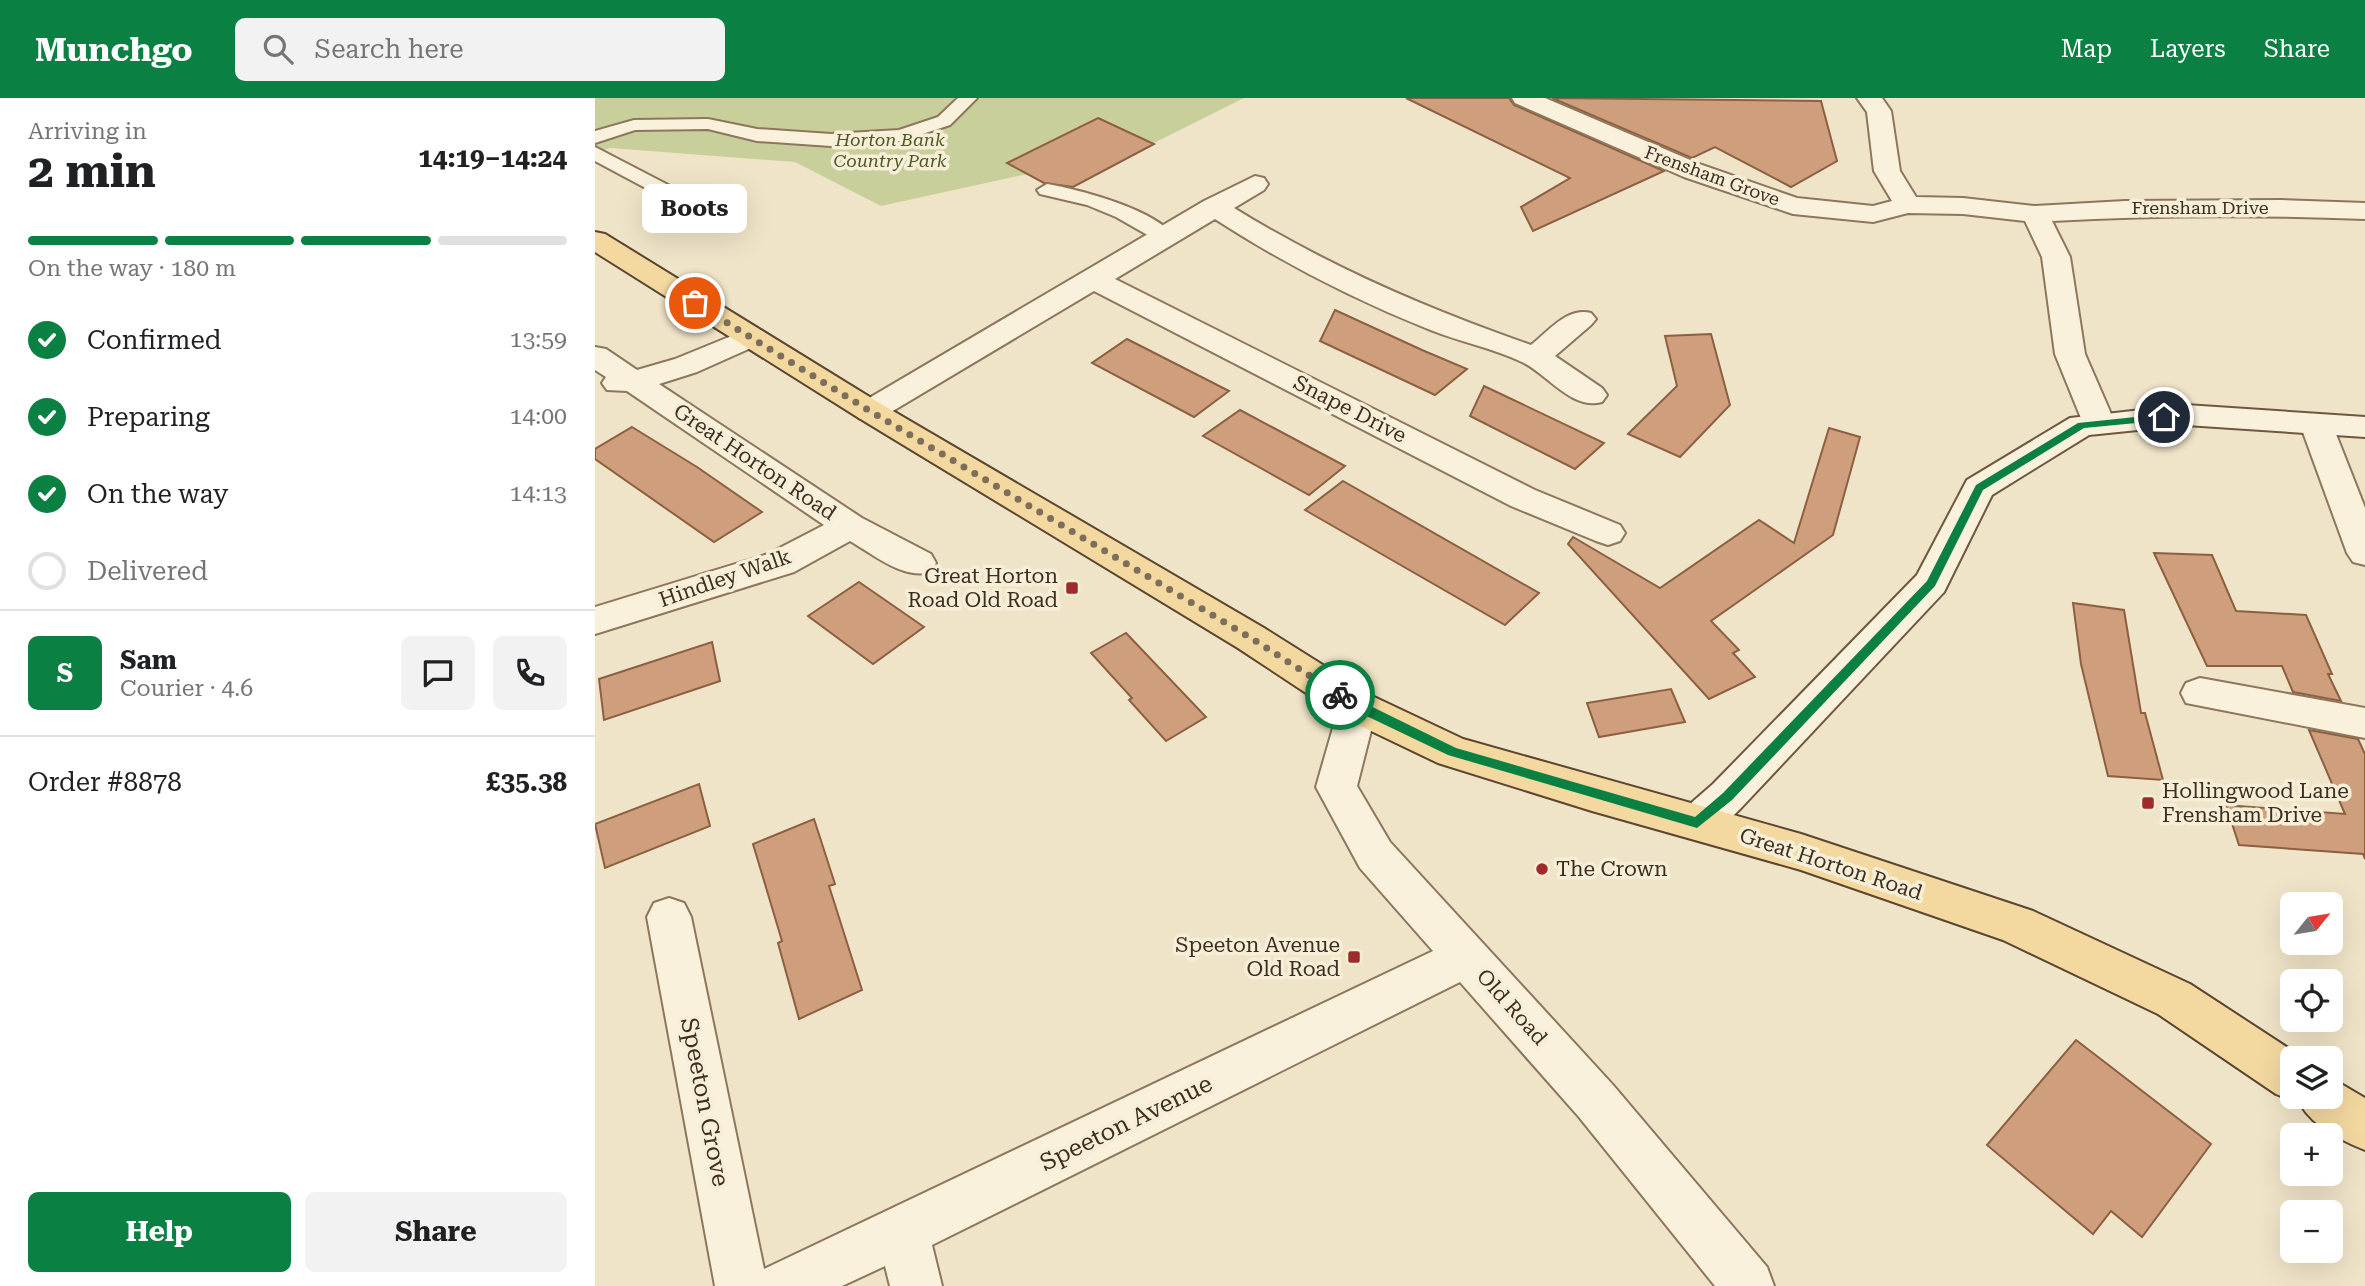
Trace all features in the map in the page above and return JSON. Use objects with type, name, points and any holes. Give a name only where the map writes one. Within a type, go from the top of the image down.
[{"type":"main road","name":"Great Horton Road","points":[[595,240],[870,411],[1251,638],[1358,707],[1452,752],[1801,852],[2017,925],[2174,999],[2280,1069]]},
{"type":"main road","points":[[2339,1109],[2365,1126]]},
{"type":"street","name":"Frensham Grove","points":[[1524,98],[1692,171],[1793,206],[1873,214],[1908,205],[1963,206]]},
{"type":"street","points":[[1869,98],[1879,111],[1887,171],[1908,205]]},
{"type":"street","points":[[870,411],[1255,184]]},
{"type":"street","name":"Frensham Drive","points":[[1963,206],[2035,214],[2125,209],[2281,208],[2365,211]]},
{"type":"street","points":[[1214,207],[1274,245],[1330,275],[1439,323],[1535,357],[1591,395]]},
{"type":"street","points":[[2035,214],[2056,257],[2070,354],[2099,424]]},
{"type":"street","name":"Snape Drive","points":[[1095,280],[1523,498],[1608,534]]},
{"type":"street","points":[[1535,357],[1581,319]]},
{"type":"street","points":[[595,386],[634,382],[696,362],[751,337]]},
{"type":"street","name":"Great Horton Road","points":[[595,356],[850,526],[918,563]]},
{"type":"street","points":[[1697,823],[1727,796],[1931,583],[1979,488],[2081,425],[2186,415],[2365,427]]},
{"type":"street","points":[[2316,424],[2365,553]]},
{"type":"street","name":"Hindley Walk","points":[[595,621],[781,563],[850,526]]},
{"type":"street","points":[[2200,693],[2365,723]]},
{"type":"street","name":"Old Road","points":[[1358,707],[1336,787],[1375,855],[1596,1101],[1748,1286]]},
{"type":"street","name":"Speeton Grove","points":[[669,917],[741,1286]]},
{"type":"street","name":"Speeton Avenue","points":[[783,1286],[903,1232],[1467,957]]},
{"type":"street","points":[[903,1232],[916,1286]]},
{"type":"lane","points":[[595,137],[635,125],[708,124],[757,135],[831,140],[901,135],[944,121],[968,98]]},
{"type":"lane","points":[[595,153],[690,204]]},
{"type":"lane","points":[[1047,190],[1095,200],[1141,220],[1165,237]]},
{"type":"green space","name":"Horton Bank Country Park","points":[[595,98],[1244,98],[1142,149],[881,206],[795,162],[610,148],[595,153]]},
{"type":"building","points":[[1406,98],[1509,98],[1514,105],[1664,171],[1533,231],[1521,207],[1570,178]]},
{"type":"building","points":[[1552,98],[1821,101],[1837,161],[1791,187],[1715,147],[1692,158]]},
{"type":"building","points":[[1098,118],[1154,144],[1073,187],[1044,183],[1007,163]]},
{"type":"building","points":[[1335,310],[1467,369],[1435,395],[1320,341]]},
{"type":"building","points":[[1711,334],[1730,405],[1680,457],[1628,434],[1677,386],[1665,336]]},
{"type":"building","points":[[1127,339],[1229,391],[1194,417],[1092,363]]},
{"type":"building","points":[[1484,386],[1604,443],[1575,469],[1470,416]]},
{"type":"building","points":[[1240,410],[1345,466],[1309,495],[1203,436]]},
{"type":"building","points":[[632,427],[762,512],[714,542],[595,459],[595,449]]},
{"type":"building","points":[[1829,428],[1860,437],[1833,535],[1711,621],[1739,650],[1733,653],[1755,677],[1709,699],[1568,544],[1573,537],[1660,588],[1759,520],[1794,543]]},
{"type":"building","points":[[1343,481],[1539,593],[1505,625],[1305,510]]},
{"type":"building","points":[[2154,553],[2212,555],[2236,611],[2306,615],[2341,701],[2293,692],[2282,666],[2207,666]]},
{"type":"building","points":[[859,582],[924,627],[873,664],[808,616]]},
{"type":"building","points":[[2073,603],[2124,610],[2141,713],[2145,713],[2163,780],[2108,776],[2081,664]]},
{"type":"building","points":[[1126,633],[1206,717],[1166,741],[1091,653]]},
{"type":"building","points":[[712,642],[720,681],[604,720],[599,679]]},
{"type":"building","points":[[1671,689],[1685,722],[1599,737],[1587,703]]},
{"type":"building","points":[[2309,730],[2358,739],[2365,754],[2365,859],[2363,854],[2239,845],[2226,805],[2345,814]]},
{"type":"building","points":[[699,784],[710,826],[605,868],[595,824]]},
{"type":"building","points":[[814,819],[835,884],[829,886],[862,990],[799,1019],[778,943],[782,941],[753,844]]},
{"type":"building","points":[[2076,1040],[2211,1144],[2142,1237],[2111,1211],[2093,1234],[1987,1145]]},
{"type":"way so far","points":[[695,303],[870,411],[1251,638],[1340,695]]},
{"type":"place","name":"Boots","points":[[695,303]]},
{"type":"place","name":"Great Horton Road Old Road","points":[[1072,588]]},
{"type":"place","name":"Hollingwood Lane Frensham Drive","points":[[2148,803]]},
{"type":"place","name":"The Crown","points":[[1542,869]]},
{"type":"place","name":"Speeton Avenue Old Road","points":[[1354,957]]},
{"type":"route","points":[[1340,695],[1358,707],[1452,752],[1697,823],[1727,796],[1931,583],[1979,488],[2081,425],[2164,417]]}]
